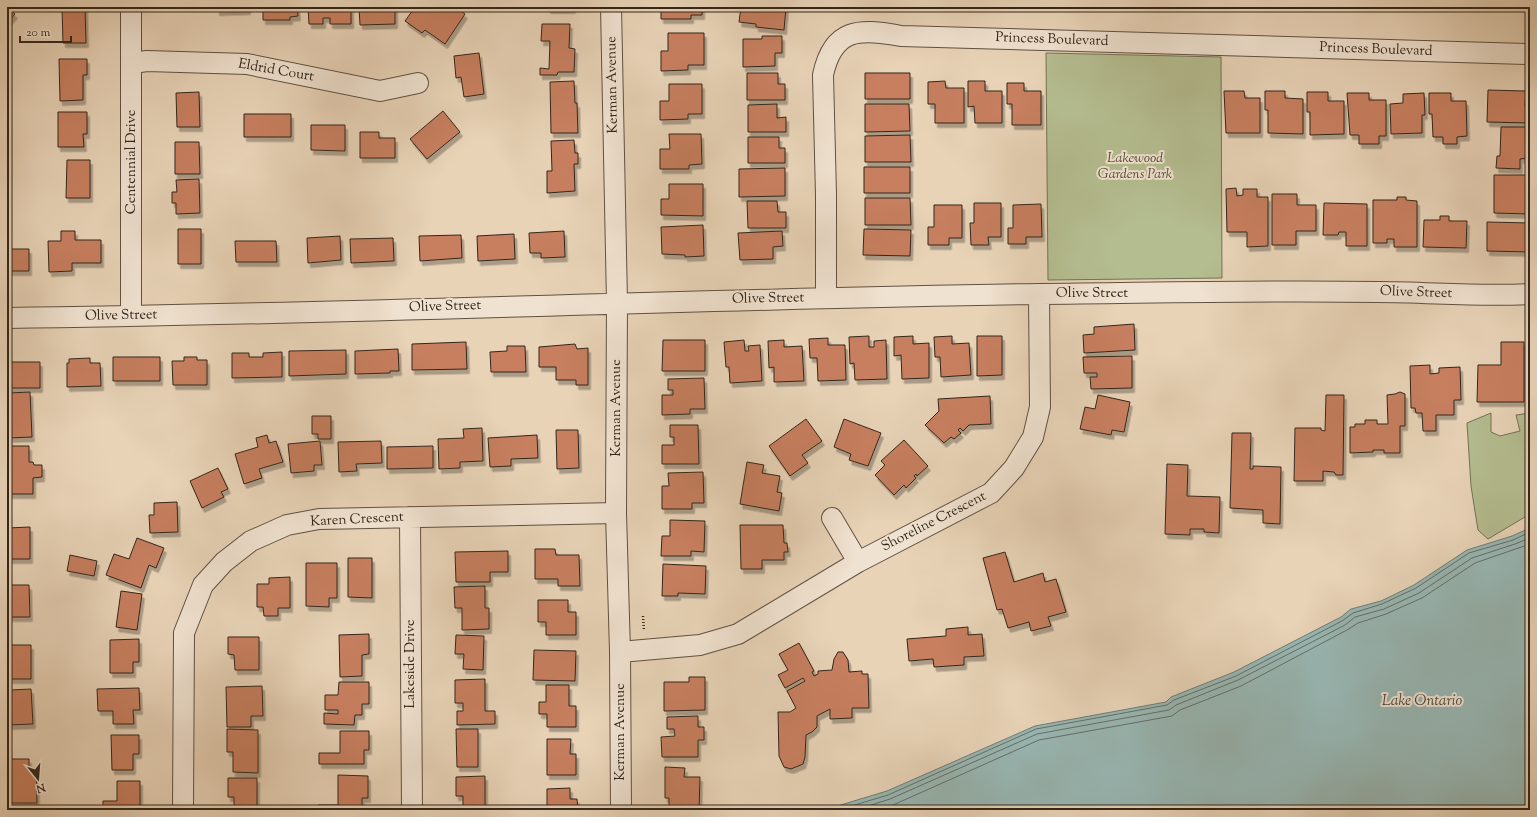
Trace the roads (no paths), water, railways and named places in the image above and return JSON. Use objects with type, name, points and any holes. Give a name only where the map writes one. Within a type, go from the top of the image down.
[{"type":"street","name":"Centennial Drive","points":[[131,7],[131,316]]},
{"type":"street","name":"Kerman Avenue","points":[[611,7],[617,302],[616,513],[620,652],[621,810]]},
{"type":"street","name":"Princess Boulevard","points":[[826,298],[826,195],[823,75],[827,58],[839,42],[847,35],[874,31],[900,36],[1530,54]]},
{"type":"street","name":"Eldrid Court","points":[[132,63],[147,61],[247,64],[380,91],[418,83]]},
{"type":"street","name":"Olive Street","points":[[7,318],[131,316],[617,302],[1039,294],[1376,292],[1502,296],[1530,294]]},
{"type":"street","name":"Shoreline Crescent","points":[[620,652],[700,645],[738,634],[858,562],[991,493],[1014,468],[1033,437],[1040,407],[1039,294]]},
{"type":"street","name":"Karen Crescent","points":[[183,810],[184,633],[203,585],[224,562],[251,541],[287,525],[319,519],[616,513]]},
{"type":"street","name":"Lakeside Drive","points":[[410,517],[412,810]]},
{"type":"street","points":[[832,518],[858,562]]},
{"type":"water","name":"Lake Ontario","points":[[1530,528],[1530,810],[824,810],[887,791],[1035,726],[1166,702],[1171,697],[1234,672],[1341,617],[1351,609],[1381,601],[1414,585],[1467,550],[1512,536]]},
{"type":"park label","name":"Lakewood Gardens Park","points":[[1135,168]]}]
